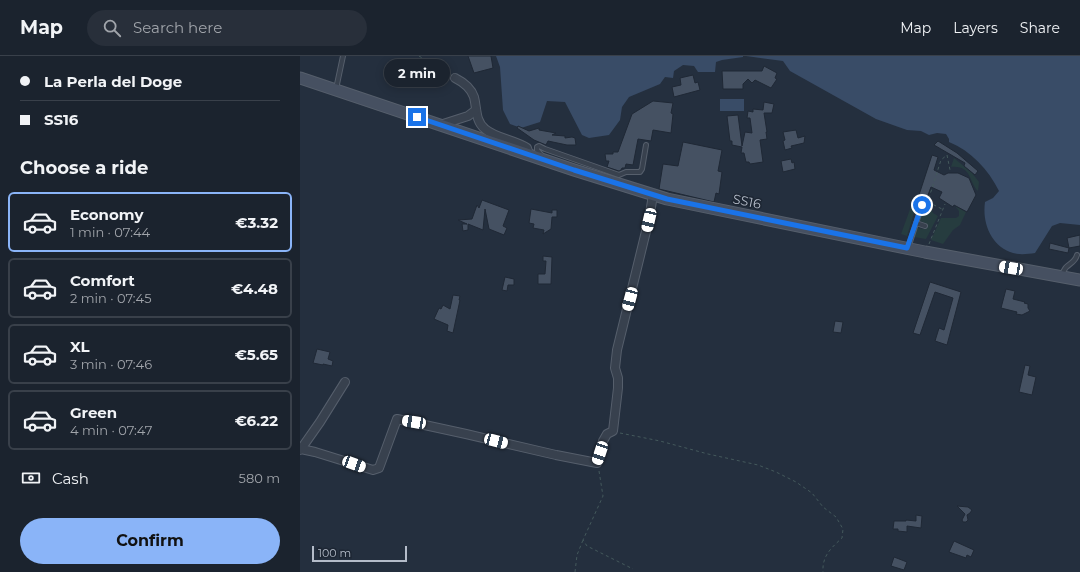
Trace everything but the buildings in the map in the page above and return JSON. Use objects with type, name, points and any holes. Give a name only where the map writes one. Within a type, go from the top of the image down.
[{"type":"main road","name":"SS16","points":[[300,78],[653,195],[925,252],[1080,280]]},
{"type":"street","points":[[455,78],[465,84],[471,91],[474,97],[476,110],[484,129],[520,144],[527,148],[529,154]]},
{"type":"street","points":[[439,125],[468,116],[476,110]]},
{"type":"street","points":[[344,382],[320,422],[300,450],[315,452],[373,470],[379,468],[397,419],[597,463],[603,441],[607,434],[613,431],[618,388],[618,378],[615,368],[617,350],[649,220],[653,195]]},
{"type":"lane","points":[[336,90],[343,56]]},
{"type":"lane","points":[[545,160],[537,150],[537,147],[539,146],[619,174],[626,172],[636,173],[640,172],[642,169],[646,145]]},
{"type":"lane","points":[[907,248],[922,205]]},
{"type":"lane","points":[[916,223],[925,226]]},
{"type":"lane","points":[[1062,277],[1064,268],[1075,260],[1077,255]]},
{"type":"path","points":[[419,56],[455,78]]},
{"type":"path","points":[[922,205],[925,206],[928,202],[941,160],[947,155],[950,170]]},
{"type":"path","points":[[928,202],[943,210]]},
{"type":"path","points":[[925,252],[946,204]]},
{"type":"path","points":[[613,431],[758,465],[796,482],[812,493],[823,507],[836,517],[843,529],[842,538],[825,556],[822,567],[823,572]]},
{"type":"path","points":[[575,572],[577,555],[603,496],[597,463]]},
{"type":"path","points":[[583,540],[587,546],[633,569]]},
{"type":"green space","points":[[954,158],[972,173],[979,182],[978,191],[969,175],[963,169],[951,167]]},
{"type":"green space","points":[[913,201],[917,203],[907,236],[901,234]]},
{"type":"green space","points":[[928,204],[933,213],[938,216],[926,239],[914,237],[917,228],[924,229],[925,223],[920,221],[923,208]]},
{"type":"green space","points":[[955,206],[966,212],[960,225],[953,230],[943,244],[931,240],[941,218],[956,218],[959,216],[959,211]]},
{"type":"water","points":[[496,56],[743,57],[716,62],[715,72],[698,72],[694,66],[683,65],[674,71],[673,78],[665,77],[660,84],[629,97],[622,107],[620,120],[609,135],[589,138],[582,135],[565,102],[547,101],[540,122],[521,128],[510,124],[503,110],[500,67]]},
{"type":"water","points":[[746,56],[1080,56],[1080,225],[1060,223],[1052,226],[1035,253],[1018,254],[1005,250],[990,233],[985,218],[985,202],[993,198],[999,191],[995,183],[990,175],[972,156],[965,150],[949,142],[946,134],[937,133],[929,135],[921,131],[907,130],[876,119],[790,71],[783,61]]},
{"type":"water","points":[[720,99],[744,99],[744,111],[720,111]]},
{"type":"route","points":[[417,117],[574,170],[667,199],[907,248],[922,205]]}]
